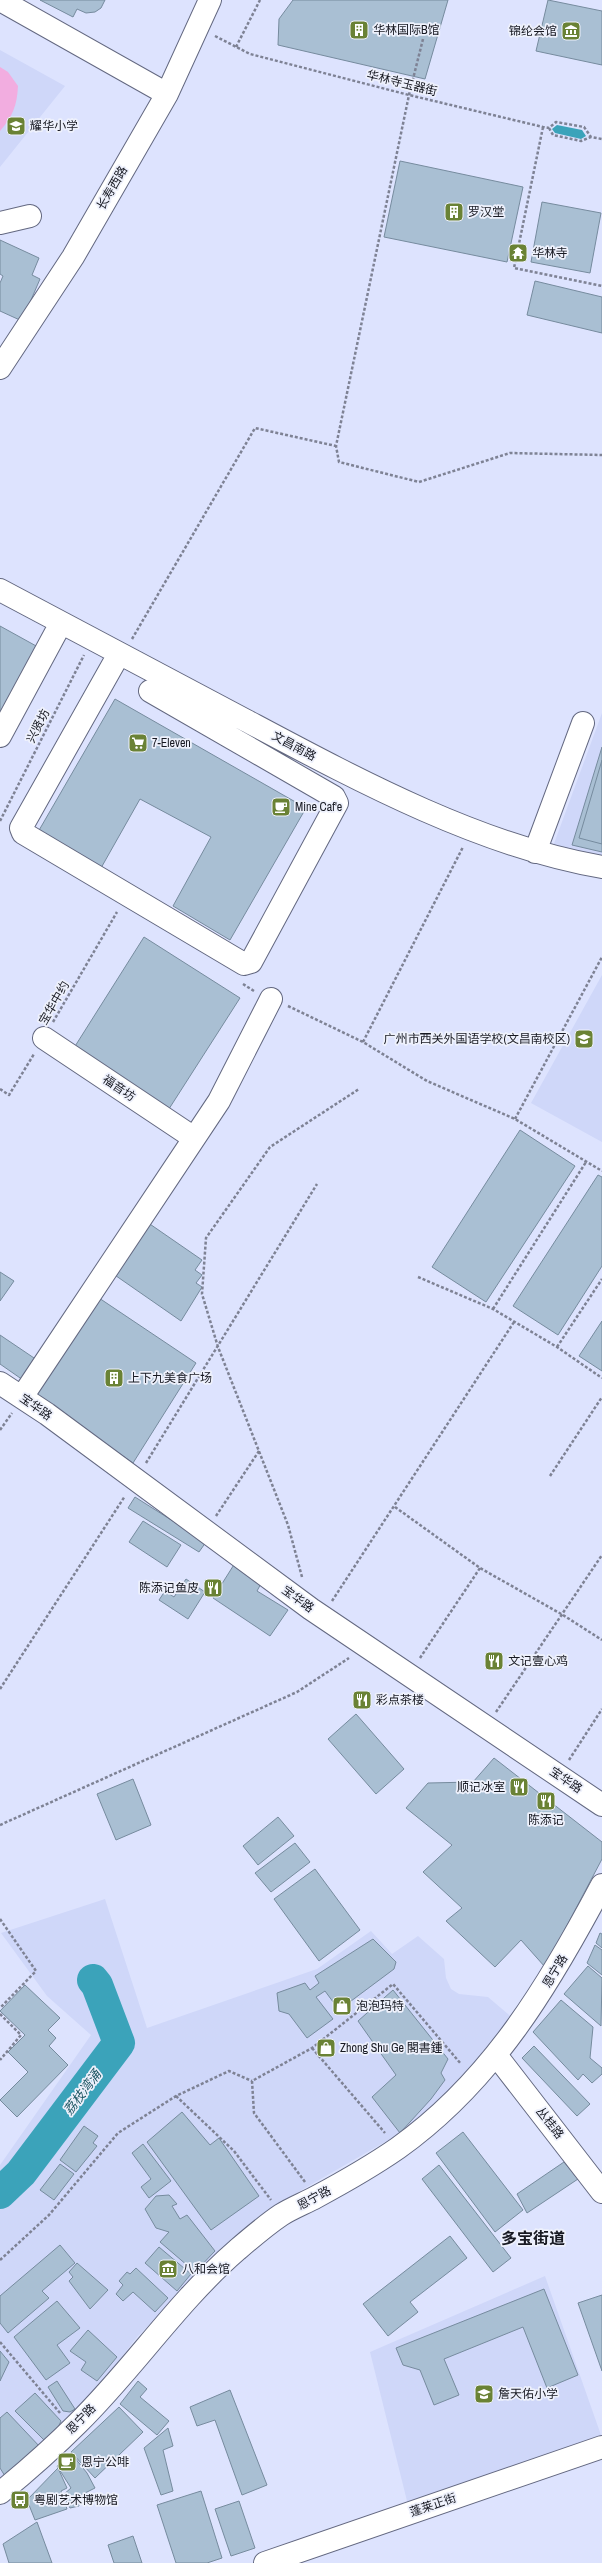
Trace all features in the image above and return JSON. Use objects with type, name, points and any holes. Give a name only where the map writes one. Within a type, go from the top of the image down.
[{"type":"street","points":[[0,0],[167,94]]},
{"type":"street","name":"长寿西路","points":[[0,368],[7,344],[73,257],[167,94],[210,0]]},
{"type":"street","points":[[0,223],[30,216]]},
{"type":"street","name":"文昌南路","points":[[0,590],[120,655],[353,776],[472,830],[535,852],[602,867]]},
{"type":"street","points":[[0,736],[61,622]]},
{"type":"street","points":[[120,655],[21,828],[23,834],[244,964],[251,962],[353,776]]},
{"type":"street","points":[[150,691],[334,796],[337,803]]},
{"type":"street","points":[[535,852],[583,723]]},
{"type":"street","points":[[22,1397],[219,1101],[271,999]]},
{"type":"street","name":"福音坊","points":[[44,1038],[194,1138]]},
{"type":"street","name":"宝华路","points":[[0,1383],[22,1397],[322,1616],[602,1805]]},
{"type":"street","name":"恩宁路","points":[[0,2493],[32,2467],[73,2428],[198,2286],[238,2249],[282,2215],[354,2176],[398,2148],[426,2126],[474,2079],[496,2055],[523,2020],[555,1972],[602,1886]]},
{"type":"street","name":"丛桂路","points":[[496,2055],[602,2192]]},
{"type":"street","name":"蓬莱正街","points":[[264,2563],[602,2447]]},
{"type":"path","points":[[236,47],[260,0]]},
{"type":"path","name":"华林寺玉器街","points":[[197,27],[250,54],[409,95],[543,126],[549,128],[553,136],[581,141],[591,137]]},
{"type":"path","points":[[423,39],[409,95],[336,446],[339,462],[419,482],[510,453],[602,455]]},
{"type":"path","points":[[549,128],[556,122],[584,127],[591,137],[602,139]]},
{"type":"path","points":[[543,126],[514,268],[602,286]]},
{"type":"path","points":[[120,655],[254,428],[336,446]]},
{"type":"path","name":"兴贤坊","points":[[0,821],[92,640]]},
{"type":"path","points":[[363,1042],[472,830]]},
{"type":"path","name":"宝华中约","points":[[0,1089],[9,1095],[119,910]]},
{"type":"path","points":[[515,1119],[602,957]]},
{"type":"path","points":[[271,999],[363,1042],[427,1081],[515,1119],[602,1171]]},
{"type":"path","points":[[303,1578],[288,1526],[218,1347],[202,1294],[206,1238],[270,1147],[359,1089]]},
{"type":"path","points":[[493,1309],[586,1162]]},
{"type":"path","points":[[0,1689],[136,1480],[317,1184]]},
{"type":"path","points":[[418,1277],[493,1309],[557,1347],[602,1378]]},
{"type":"path","points":[[557,1347],[602,1279]]},
{"type":"path","points":[[322,1616],[395,1507],[514,1322]]},
{"type":"path","points":[[550,1476],[602,1397]]},
{"type":"path","points":[[206,1532],[259,1451]]},
{"type":"path","points":[[395,1507],[480,1568],[563,1614],[602,1640]]},
{"type":"path","points":[[486,1727],[602,1555]]},
{"type":"path","points":[[408,1675],[480,1568]]},
{"type":"path","points":[[0,1825],[297,1692],[367,1647]]},
{"type":"path","points":[[558,1776],[602,1709]]},
{"type":"path","points":[[0,1919],[36,1971],[0,2008]]},
{"type":"path","points":[[252,2081],[312,2048],[393,1984],[474,2079]]},
{"type":"path","points":[[0,2014],[21,2035],[0,2060]]},
{"type":"path","points":[[312,2048],[398,2148]]},
{"type":"path","points":[[0,2260],[49,2215],[118,2133],[176,2096],[229,2071],[252,2081]]},
{"type":"path","points":[[252,2081],[254,2112],[316,2197]]},
{"type":"path","points":[[176,2096],[234,2151],[282,2215]]},
{"type":"path","points":[[0,2342],[73,2428]]},
{"type":"shaded area","name":"耀华小学","points":[[0,50],[65,86],[0,167]]},
{"type":"shaded area","points":[[0,67],[8,72],[18,86],[14,110],[0,131]]},
{"type":"shaded area","points":[[602,713],[602,860],[552,849]]},
{"type":"shaded area","name":"广州市西关外国语学校(文昌南校区)","points":[[602,975],[602,1142],[531,1103]]},
{"type":"shaded area","points":[[105,1899],[147,2028],[317,1969],[371,1931],[392,1954],[418,1936],[444,1959],[446,1978],[451,1989],[459,1994],[488,1997],[515,2020],[472,2069],[441,2099],[402,2132],[281,2202],[243,2232],[137,2337],[75,2418],[0,2487],[0,2165],[91,2035],[47,1996],[1,1933]]},
{"type":"shaded area","name":"詹天佑小学","points":[[545,2276],[602,2438],[408,2505],[370,2352]]},
{"type":"water","points":[[557,125],[582,130],[586,136],[581,139],[555,133],[552,129]]},
{"type":"building","points":[[40,0],[105,0],[101,8],[95,12],[86,13],[77,9],[73,17]]},
{"type":"building","name":"华林国际B馆","points":[[293,0],[448,0],[425,79],[278,45],[279,19]]},
{"type":"building","name":"锦纶会馆","points":[[548,0],[602,11],[602,65],[536,51]]},
{"type":"building","name":"罗汉堂","points":[[400,161],[523,187],[507,262],[384,237]]},
{"type":"building","points":[[542,202],[601,213],[590,273],[531,262]]},
{"type":"building","points":[[0,240],[39,258],[32,275],[40,279],[22,321],[0,311],[0,283],[3,276],[0,274]]},
{"type":"building","points":[[535,281],[602,297],[602,333],[527,315]]},
{"type":"building","points":[[0,626],[38,647],[0,715]]},
{"type":"building","points":[[115,699],[306,808],[230,940],[173,906],[211,837],[140,799],[101,868],[38,832]]},
{"type":"building","points":[[602,747],[602,852],[572,845]]},
{"type":"building","points":[[602,760],[602,844],[579,838]]},
{"type":"building","points":[[144,937],[240,998],[167,1112],[72,1051]]},
{"type":"building","points":[[520,1130],[575,1166],[486,1302],[432,1267]]},
{"type":"building","points":[[598,1175],[602,1177],[602,1266],[558,1335],[513,1306]]},
{"type":"building","points":[[144,1220],[202,1260],[195,1270],[202,1275],[196,1283],[202,1287],[181,1321],[109,1271]]},
{"type":"building","points":[[0,1272],[14,1281],[0,1301]]},
{"type":"building","name":"上下九美食广场","points":[[96,1296],[196,1363],[133,1463],[32,1394]]},
{"type":"building","points":[[602,1321],[602,1371],[579,1356]]},
{"type":"building","points":[[0,1335],[37,1360],[23,1380],[0,1364]]},
{"type":"building","points":[[135,1497],[206,1542],[199,1552],[128,1508]]},
{"type":"building","points":[[143,1521],[181,1545],[167,1567],[129,1542]]},
{"type":"building","points":[[235,1563],[263,1580],[257,1591],[288,1610],[270,1636],[213,1598]]},
{"type":"building","points":[[186,1579],[205,1592],[188,1619],[159,1600],[165,1591],[174,1597]]},
{"type":"building","points":[[356,1714],[404,1769],[376,1794],[328,1739]]},
{"type":"building","points":[[494,1758],[602,1842],[602,1859],[545,1967],[521,1940],[495,1967],[446,1921],[462,1908],[423,1872],[452,1845],[406,1808],[428,1783],[473,1782]]},
{"type":"building","points":[[133,1779],[151,1825],[116,1840],[97,1794]]},
{"type":"building","points":[[278,1817],[294,1836],[258,1865],[243,1846]]},
{"type":"building","points":[[295,1843],[310,1862],[271,1892],[255,1873]]},
{"type":"building","points":[[315,1869],[360,1930],[319,1961],[274,1899]]},
{"type":"building","points":[[600,1933],[602,1934],[602,1948],[596,1943]]},
{"type":"building","points":[[373,1939],[396,1962],[394,1969],[339,2010],[325,1991],[316,1997],[333,2019],[307,2038],[289,2014],[279,2011],[277,1993],[305,1983],[310,1990],[319,1983],[315,1976]]},
{"type":"building","points":[[595,1945],[602,1950],[602,1975],[587,1963]]},
{"type":"building","points":[[588,1966],[602,1978],[601,2026],[564,1994]]},
{"type":"building","points":[[25,1985],[60,2018],[48,2030],[56,2038],[49,2046],[68,2065],[17,2117],[0,2100],[28,2072],[8,2052],[25,2035],[0,2011]]},
{"type":"building","points":[[393,1990],[448,2059],[441,2073],[445,2080],[431,2099],[400,2133],[372,2097],[396,2075],[358,2021]]},
{"type":"building","points":[[561,2000],[593,2027],[590,2058],[602,2068],[602,2074],[592,2083],[583,2074],[578,2080],[533,2032]]},
{"type":"building","points":[[534,2046],[590,2104],[577,2116],[522,2058]]},
{"type":"building","points":[[182,2112],[210,2145],[219,2138],[259,2196],[211,2230],[147,2142]]},
{"type":"building","points":[[84,2126],[98,2136],[93,2143],[97,2146],[76,2172],[60,2160]]},
{"type":"building","points":[[463,2132],[523,2210],[495,2232],[436,2153]]},
{"type":"building","points":[[143,2144],[171,2181],[149,2198],[141,2187],[151,2179],[132,2153]]},
{"type":"building","points":[[564,2162],[578,2179],[527,2213],[517,2194]]},
{"type":"building","points":[[60,2164],[74,2174],[54,2200],[40,2190]]},
{"type":"building","points":[[439,2165],[511,2258],[493,2272],[422,2179]]},
{"type":"building","points":[[169,2195],[177,2204],[172,2206],[180,2219],[187,2215],[215,2251],[195,2272],[160,2242],[169,2232],[156,2228],[145,2209],[156,2196]]},
{"type":"building","points":[[450,2236],[467,2258],[410,2302],[418,2312],[388,2336],[363,2304]]},
{"type":"building","points":[[60,2245],[75,2263],[42,2291],[49,2298],[8,2333],[0,2323],[0,2296]]},
{"type":"building","name":"八和会馆","points":[[159,2247],[191,2274],[177,2291],[145,2263]]},
{"type":"building","points":[[77,2263],[108,2290],[90,2309],[69,2281],[73,2277],[69,2272]]},
{"type":"building","points":[[136,2268],[168,2298],[155,2312],[133,2292],[123,2301],[116,2294],[123,2285],[119,2281],[127,2272],[130,2274]]},
{"type":"building","points":[[544,2289],[578,2375],[547,2388],[523,2327],[444,2359],[459,2395],[434,2405],[420,2370],[403,2365],[396,2348]]},
{"type":"building","points":[[602,2295],[602,2371],[578,2303]]},
{"type":"building","points":[[57,2301],[80,2328],[57,2345],[70,2363],[46,2380],[14,2337]]},
{"type":"building","points":[[88,2330],[117,2357],[97,2381],[81,2370],[86,2362],[70,2351]]},
{"type":"building","points":[[0,2351],[9,2362],[0,2381]]},
{"type":"building","points":[[57,2381],[75,2409],[70,2412],[63,2411],[48,2387]]},
{"type":"building","points":[[138,2381],[147,2389],[140,2397],[169,2421],[157,2435],[120,2404]]},
{"type":"building","points":[[230,2390],[267,2485],[242,2495],[215,2420],[197,2426],[190,2407]]},
{"type":"building","points":[[35,2393],[61,2421],[56,2432],[47,2443],[15,2411]]},
{"type":"building","points":[[119,2407],[143,2432],[95,2478],[71,2452]]},
{"type":"building","points":[[7,2412],[41,2448],[8,2481],[0,2468],[0,2418]]},
{"type":"building","points":[[168,2428],[173,2446],[163,2450],[173,2491],[161,2495],[144,2448]]},
{"type":"building","points":[[71,2453],[87,2473],[95,2488],[77,2497],[79,2506],[70,2508],[63,2495],[71,2488],[57,2466]]},
{"type":"building","points":[[58,2468],[67,2488],[61,2491],[67,2509],[35,2520],[27,2500]]},
{"type":"building","points":[[201,2491],[222,2558],[207,2563],[176,2563],[157,2505]]},
{"type":"building","points":[[239,2501],[255,2548],[231,2556],[215,2509]]},
{"type":"building","points":[[37,2522],[52,2563],[9,2563],[3,2544]]},
{"type":"building","points":[[133,2536],[142,2563],[114,2563],[108,2545]]},
{"type":"waterway","name":"荔枝湾涌","points":[[0,2193],[21,2173],[119,2043],[97,1985],[93,1980]]},
{"type":"place","name":"华林国际B馆","points":[[359,30]]},
{"type":"place","name":"锦纶会馆","points":[[571,31]]},
{"type":"place","name":"耀华小学","points":[[16,126]]},
{"type":"place","name":"罗汉堂","points":[[454,212]]},
{"type":"place","name":"华林寺","points":[[518,253]]},
{"type":"place","name":"7-Eleven","points":[[138,743]]},
{"type":"place","name":"Mine Caf'e","points":[[281,807]]},
{"type":"place","name":"广州市西关外国语学校(文昌南校区)","points":[[584,1039]]},
{"type":"place","name":"上下九美食广场","points":[[114,1378]]},
{"type":"place","name":"陈添记鱼皮","points":[[213,1588]]},
{"type":"place","name":"文记壹心鸡","points":[[494,1661]]},
{"type":"place","name":"彩点茶楼","points":[[362,1700]]},
{"type":"place","name":"顺记冰室","points":[[519,1787]]},
{"type":"place","name":"陈添记","points":[[546,1801]]},
{"type":"place","name":"泡泡玛特","points":[[342,2006]]},
{"type":"place","name":"Zhong Shu Ge 閣書鍾","points":[[326,2048]]},
{"type":"place","name":"八和会馆","points":[[168,2269]]},
{"type":"place","name":"詹天佑小学","points":[[484,2394]]},
{"type":"place","name":"恩宁公啡","points":[[67,2462]]},
{"type":"place","name":"粤剧艺术博物馆","points":[[20,2500]]},
{"type":"district","name":"多宝街道","points":[[533,2238]]}]
